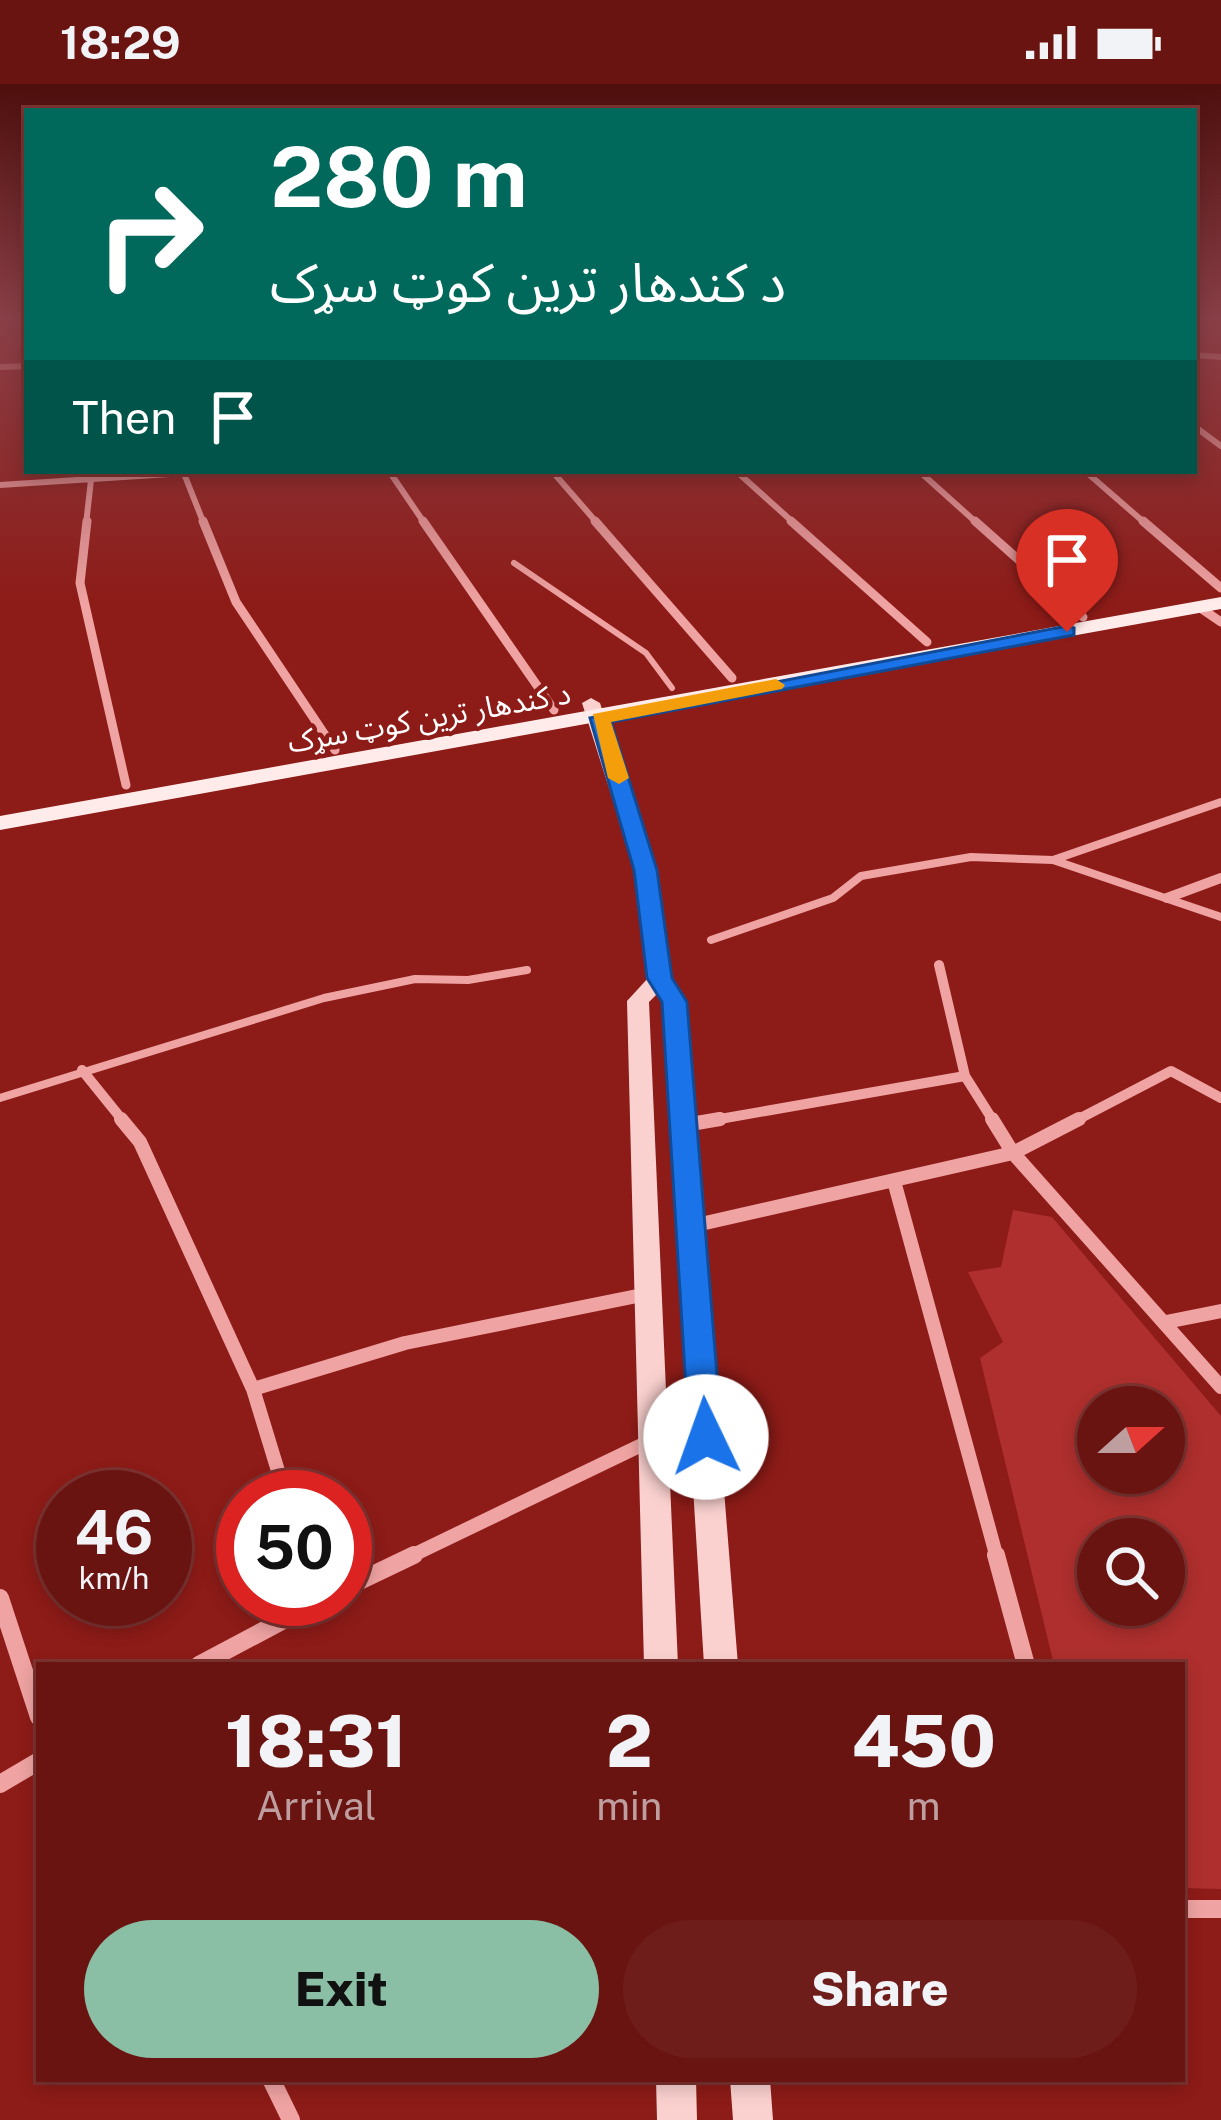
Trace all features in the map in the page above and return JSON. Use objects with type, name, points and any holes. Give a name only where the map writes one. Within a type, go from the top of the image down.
[{"type":"main road","name":"د کندهار ترين کوټ سړک","points":[[0,824],[335,749],[554,710],[596,710],[672,688],[1221,590]]},
{"type":"main road","name":"د کندهار ترين کوټ سړک","points":[[0,806],[126,785],[175,784],[1210,605]]},
{"type":"main road","points":[[596,710],[645,870],[660,978],[674,1002],[721,1662]]},
{"type":"main road","points":[[660,978],[638,1001],[661,1662]]},
{"type":"main road","points":[[676,2082],[677,2120]]},
{"type":"main road","points":[[750,2082],[753,2120]]},
{"type":"street","points":[[0,485],[57,476],[91,480],[160,474]]},
{"type":"street","points":[[184,474],[236,602],[335,749]]},
{"type":"street","points":[[391,474],[554,710]]},
{"type":"street","points":[[555,474],[732,677]]},
{"type":"street","points":[[739,474],[927,642]]},
{"type":"street","points":[[922,474],[1083,616]]},
{"type":"street","points":[[1088,474],[1221,590]]},
{"type":"street","points":[[91,480],[80,583],[126,785]]},
{"type":"street","points":[[1210,605],[1221,622]]},
{"type":"street","points":[[1167,898],[1221,878]]},
{"type":"street","points":[[939,965],[965,1076],[1013,1154],[1221,1387]]},
{"type":"street","points":[[82,1070],[140,1142],[253,1389],[278,1470]]},
{"type":"street","points":[[692,1226],[1013,1154],[1171,1071],[1221,1098]]},
{"type":"street","points":[[686,1125],[965,1076]]},
{"type":"street","points":[[894,1180],[1025,1662]]},
{"type":"street","points":[[253,1389],[405,1343],[647,1294]]},
{"type":"street","points":[[1166,1322],[1221,1310]]},
{"type":"street","points":[[372,1575],[653,1440]]},
{"type":"street","points":[[0,1598],[36,1708]]},
{"type":"street","points":[[206,1662],[272,1626]]},
{"type":"street","points":[[0,1784],[36,1763]]},
{"type":"street","points":[[1185,1909],[1221,1909]]},
{"type":"street","points":[[272,2082],[291,2120]]},
{"type":"lane","points":[[514,563],[646,653],[672,688]]},
{"type":"lane","points":[[1053,860],[1221,802]]},
{"type":"lane","points":[[711,940],[833,898],[860,876],[971,857],[1053,860],[1221,917]]},
{"type":"lane","points":[[0,1098],[324,998],[415,979],[468,980],[527,970]]},
{"type":"shaded area","points":[[1013,1210],[1052,1217],[1221,1416],[1221,1889],[1185,1888],[1185,1662],[1053,1662],[980,1358],[1003,1342],[968,1272],[1001,1267]]},
{"type":"slow traffic","points":[[619,778],[600,718],[776,685]]},
{"type":"route","points":[[706,1437],[674,1002],[660,978],[645,870],[600,718],[1067,632]]}]
